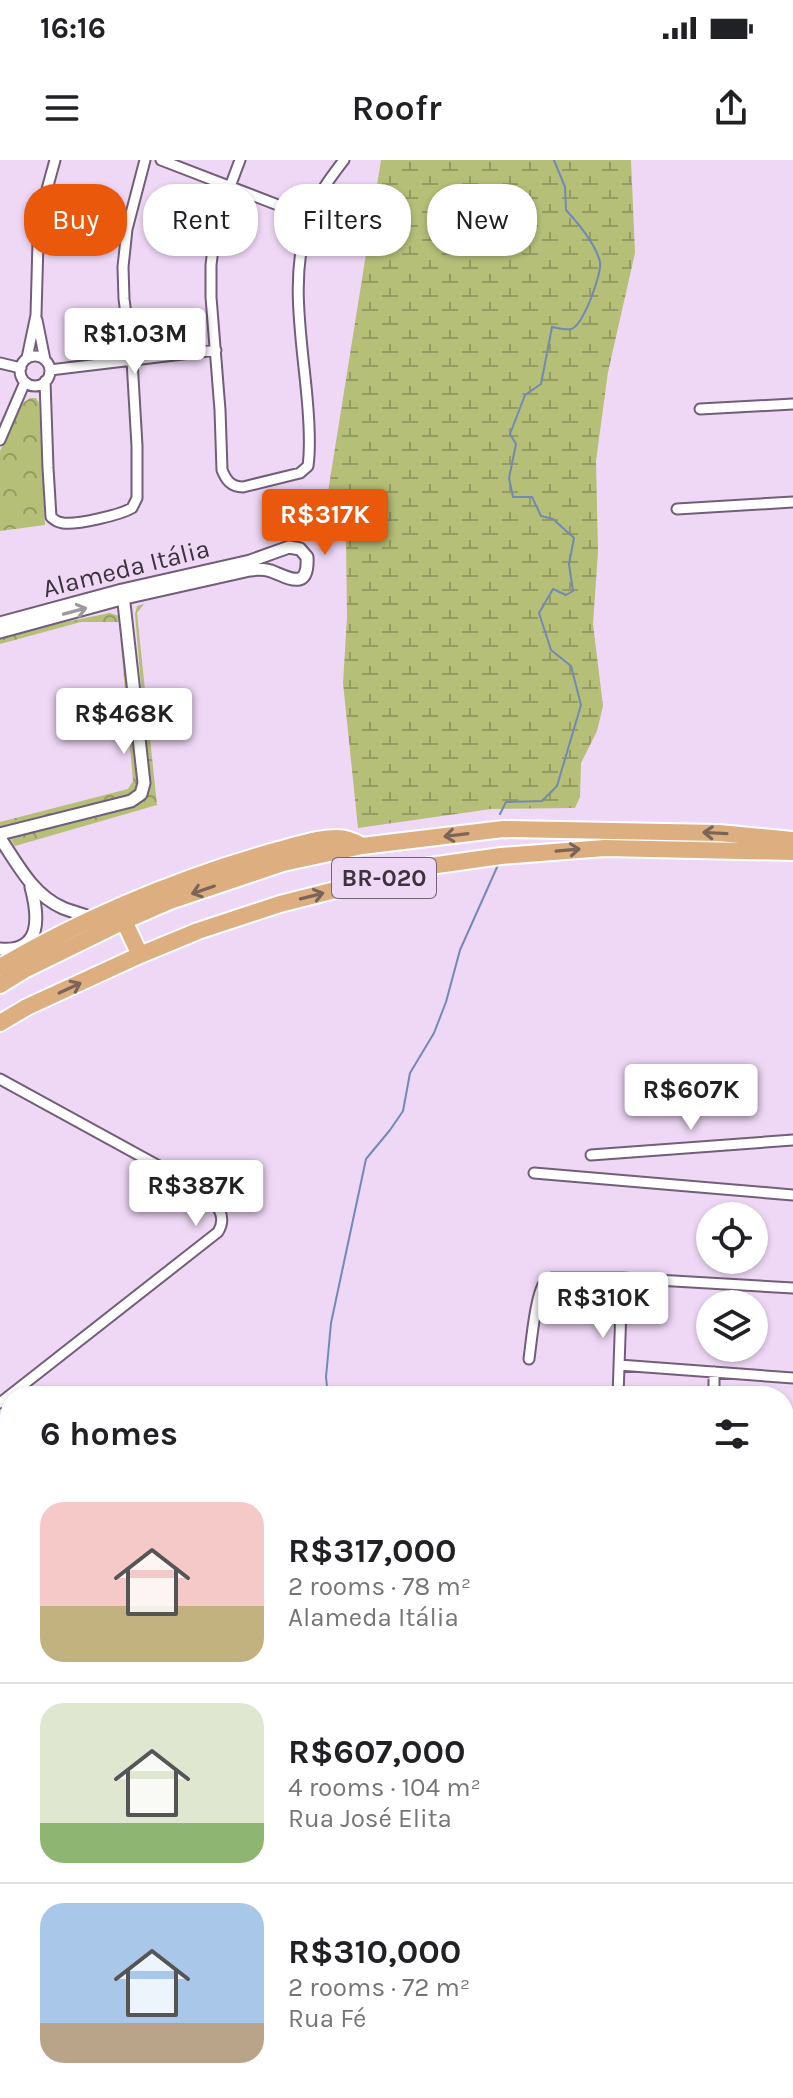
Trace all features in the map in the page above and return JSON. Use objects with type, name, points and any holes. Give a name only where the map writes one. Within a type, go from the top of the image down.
[{"type":"highway","name":"BR-020","points":[[0,985],[26,969],[170,901],[283,863],[362,846],[503,829],[719,833],[793,840]]},
{"type":"highway","points":[[0,967],[94,918],[202,874],[333,838],[362,846]]},
{"type":"highway","name":"BR-020","points":[[0,1023],[27,1007],[140,955],[244,915],[441,864],[570,849],[793,852]]},
{"type":"highway","points":[[124,921],[140,955]]},
{"type":"street","points":[[45,381],[35,385],[25,382],[21,368],[27,358],[36,315],[38,242],[55,160]]},
{"type":"street","points":[[36,315],[47,365],[45,381],[51,517],[65,523],[119,514],[132,508],[137,498],[132,360],[123,267],[127,229],[146,160]]},
{"type":"street","points":[[161,160],[225,184]]},
{"type":"street","points":[[231,184],[240,160]]},
{"type":"street","points":[[327,184],[344,160]]},
{"type":"street","points":[[212,256],[211,297],[222,470],[225,478],[237,487],[300,473],[308,466],[307,405],[297,279],[299,256]]},
{"type":"street","points":[[27,358],[37,356],[47,365],[132,360],[216,350]]},
{"type":"street","points":[[0,363],[21,368]]},
{"type":"street","points":[[0,440],[25,382]]},
{"type":"street","points":[[700,409],[793,404]]},
{"type":"street","points":[[677,509],[793,502]]},
{"type":"street","name":"Alameda Itália","points":[[0,623],[122,590],[250,561],[295,547],[304,552],[307,563],[306,572],[296,580],[260,569],[122,590],[0,632]]},
{"type":"street","points":[[269,554],[270,571]]},
{"type":"street","points":[[94,918],[62,907],[40,894],[0,836],[131,801],[141,794],[144,783],[122,590]]},
{"type":"street","points":[[0,949],[19,948],[27,944],[33,935],[36,906],[30,883]]},
{"type":"street","points":[[0,1079],[197,1187],[219,1207],[223,1217],[218,1232],[22,1386]]},
{"type":"street","points":[[591,1155],[793,1140]]},
{"type":"street","points":[[534,1173],[793,1195]]},
{"type":"street","points":[[529,1359],[537,1300],[542,1285],[552,1278],[622,1278],[793,1288]]},
{"type":"street","points":[[618,1386],[622,1278]]},
{"type":"street","points":[[619,1365],[793,1378]]},
{"type":"street","points":[[714,1372],[714,1386]]},
{"type":"street","points":[[379,2098],[445,2098]]},
{"type":"green space","points":[[381,160],[631,160],[635,253],[608,372],[596,461],[598,552],[593,624],[603,706],[597,731],[581,763],[580,797],[575,808],[491,809],[358,828],[343,683],[347,617],[346,539],[328,492],[366,256],[411,256],[411,184],[377,184]]},
{"type":"green space","points":[[30,398],[36,398],[39,403],[45,525],[0,531],[0,451],[20,408]]},
{"type":"green space","points":[[144,604],[137,613],[157,805],[15,846],[10,838],[13,835],[132,805],[146,794],[149,783],[135,614],[137,606]]},
{"type":"green space","points":[[110,613],[121,620],[139,782],[137,788],[129,795],[9,827],[0,826],[0,822],[128,789],[133,781],[119,622],[81,622],[0,644],[0,635]]},
{"type":"waterway","points":[[500,814],[506,802],[542,801],[557,786],[581,705],[571,666],[551,650],[539,613],[553,589],[566,595],[573,591],[569,564],[574,538],[553,519],[541,516],[532,497],[513,497],[509,478],[516,444],[510,434],[525,395],[541,384],[552,327],[571,329],[576,326],[591,299],[600,268],[595,248],[566,210],[565,187],[554,160]]},
{"type":"waterway","points":[[327,1386],[331,1323],[366,1159],[403,1111],[410,1073],[434,1033],[460,950],[498,865]]}]
